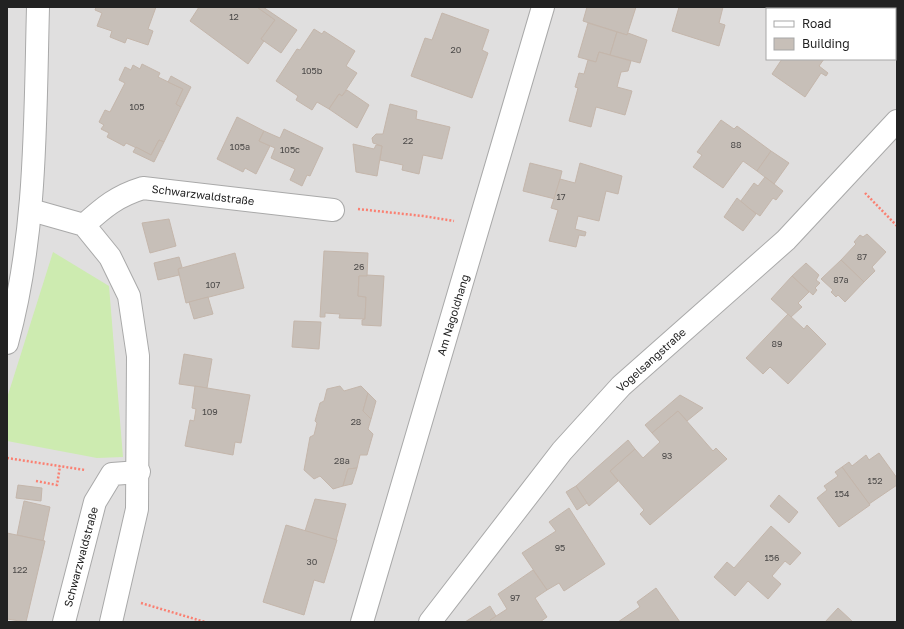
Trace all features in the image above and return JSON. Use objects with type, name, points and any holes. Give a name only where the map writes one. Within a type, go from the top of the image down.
[{"type":"street","points":[[7,343],[18,304],[31,210],[38,7]]},
{"type":"street","name":"Am Nagoldhang","points":[[362,622],[543,7]]},
{"type":"street","name":"Vogelsangstraße","points":[[430,622],[562,451],[621,386],[786,240],[897,121]]},
{"type":"street","name":"Schwarzwaldstraße","points":[[84,225],[106,205],[124,194],[143,188],[333,210]]},
{"type":"street","points":[[31,210],[84,225],[110,257],[129,296],[138,356],[139,472],[137,509],[111,622]]},
{"type":"street","name":"Schwarzwaldstraße","points":[[64,622],[95,502],[112,474],[139,472]]},
{"type":"path","points":[[847,174],[897,226]]},
{"type":"path","points":[[363,209],[423,216],[479,226]]},
{"type":"path","points":[[7,458],[82,469]]},
{"type":"path","points":[[36,481],[57,485],[60,466]]},
{"type":"path","points":[[118,596],[205,622]]},
{"type":"shaded area","points":[[7,7],[897,7],[897,622],[7,622]]},
{"type":"green space","points":[[53,252],[109,286],[123,457],[97,458],[7,441],[7,398]]},
{"type":"building","points":[[96,7],[156,7],[148,29],[153,31],[148,45],[127,38],[125,43],[110,37],[112,31],[97,26],[102,13],[95,10]]},
{"type":"building","points":[[199,7],[257,7],[275,20],[261,39],[264,41],[248,64],[190,21]]},
{"type":"building","points":[[257,7],[263,7],[297,30],[281,53],[261,39],[275,20]]},
{"type":"building","points":[[587,7],[636,7],[627,35],[583,21]]},
{"type":"building","points":[[679,7],[723,7],[719,23],[725,25],[719,46],[672,31]]},
{"type":"building","points":[[442,13],[489,30],[482,50],[488,53],[472,98],[411,76],[425,38],[432,40]]},
{"type":"building","points":[[588,23],[617,32],[610,55],[599,52],[596,62],[578,57]]},
{"type":"building","points":[[314,29],[322,34],[324,31],[355,51],[346,66],[357,73],[342,96],[339,94],[329,109],[317,102],[312,110],[296,100],[298,96],[276,81],[297,49],[300,50]]},
{"type":"building","points":[[617,32],[627,35],[628,33],[647,40],[640,63],[610,55]]},
{"type":"building","points":[[599,52],[631,61],[628,71],[621,72],[617,87],[632,91],[625,115],[596,107],[591,127],[569,121],[578,88],[575,87],[579,73],[584,74],[588,60],[596,62]]},
{"type":"building","points":[[781,60],[823,60],[819,66],[828,73],[826,76],[821,73],[805,97],[772,74]]},
{"type":"building","points":[[142,64],[160,73],[158,77],[183,89],[176,104],[181,107],[164,142],[159,140],[151,155],[126,143],[124,146],[107,137],[109,133],[101,129],[104,125],[99,122],[105,110],[110,112],[125,83],[119,80],[125,67],[131,70],[133,65],[140,69]]},
{"type":"building","points":[[171,76],[191,87],[181,107],[176,104],[183,89],[168,82]]},
{"type":"building","points":[[347,90],[369,105],[357,128],[329,109],[339,94],[342,96]]},
{"type":"building","points":[[390,104],[417,111],[416,119],[450,127],[442,159],[423,155],[419,174],[402,170],[403,165],[380,160],[382,146],[373,143],[372,138],[376,134],[383,134]]},
{"type":"building","points":[[237,117],[264,131],[259,141],[270,146],[256,174],[245,168],[243,172],[217,159]]},
{"type":"building","points":[[721,120],[734,129],[737,126],[771,151],[757,171],[743,161],[723,188],[693,167],[702,155],[697,152]]},
{"type":"building","points":[[284,129],[323,148],[310,176],[307,175],[302,186],[290,180],[295,169],[271,158],[275,148],[259,141],[264,131],[280,138]]},
{"type":"building","points":[[159,140],[164,142],[154,162],[133,152],[136,147],[151,155]]},
{"type":"building","points":[[353,144],[374,149],[376,145],[382,146],[377,176],[356,172]]},
{"type":"building","points":[[771,151],[789,163],[774,184],[757,171]]},
{"type":"building","points":[[530,163],[562,171],[555,199],[523,191]]},
{"type":"building","points":[[580,163],[622,176],[618,194],[606,191],[599,221],[578,216],[575,229],[586,232],[585,236],[579,235],[576,247],[549,241],[558,210],[551,208],[560,179],[575,183]]},
{"type":"building","points":[[765,177],[783,191],[776,200],[773,198],[760,216],[740,202],[754,183],[758,186]]},
{"type":"building","points":[[737,198],[756,214],[743,231],[724,217]]},
{"type":"building","points":[[169,219],[176,246],[150,253],[142,223]]},
{"type":"building","points":[[867,234],[886,252],[872,267],[875,271],[864,282],[841,260],[856,244],[854,242],[860,235],[863,237]]},
{"type":"building","points":[[324,251],[368,253],[367,276],[359,276],[358,296],[366,297],[365,319],[339,318],[340,314],[325,313],[325,317],[320,317]]},
{"type":"building","points":[[235,253],[244,288],[186,303],[178,269]]},
{"type":"building","points":[[179,257],[182,267],[178,269],[179,275],[158,280],[154,263]]},
{"type":"building","points":[[841,260],[864,282],[845,302],[838,295],[836,297],[831,292],[833,290],[821,279]]},
{"type":"building","points":[[806,263],[819,275],[816,280],[820,283],[815,288],[817,290],[813,295],[792,276]]},
{"type":"building","points":[[359,276],[384,276],[381,326],[362,325],[362,320],[365,319],[366,297],[358,296]]},
{"type":"building","points":[[792,276],[809,292],[798,303],[802,307],[791,317],[771,299]]},
{"type":"building","points":[[208,297],[213,314],[194,319],[189,302]]},
{"type":"building","points":[[788,314],[804,329],[807,325],[826,344],[788,384],[770,367],[763,374],[746,358]]},
{"type":"building","points":[[294,321],[321,322],[319,349],[292,347]]},
{"type":"building","points":[[184,354],[212,359],[207,388],[179,384]]},
{"type":"building","points":[[195,386],[250,395],[241,443],[235,442],[233,455],[185,446],[190,420],[194,421],[196,409],[192,408]]},
{"type":"building","points":[[340,386],[344,391],[361,386],[368,393],[363,411],[371,419],[368,429],[373,434],[367,455],[360,455],[357,468],[348,469],[343,486],[333,489],[320,476],[314,479],[304,470],[310,437],[314,435],[317,423],[315,421],[320,403],[324,401],[327,389]]},
{"type":"building","points":[[368,393],[376,401],[371,419],[363,411]]},
{"type":"building","points":[[680,395],[703,408],[687,421],[678,411],[652,433],[645,425]]},
{"type":"building","points":[[678,411],[713,451],[716,448],[727,459],[650,525],[640,514],[644,510],[610,471],[635,449],[643,458],[660,442],[652,433]]},
{"type":"building","points":[[628,440],[635,449],[610,471],[618,481],[589,506],[576,486]]},
{"type":"building","points":[[879,453],[897,478],[897,485],[869,504],[842,467],[849,462],[852,466],[866,455],[869,460]]},
{"type":"building","points":[[842,467],[870,505],[839,527],[817,498],[827,490],[824,486],[838,476],[835,472]]},
{"type":"building","points":[[357,468],[352,484],[343,486],[348,469]]},
{"type":"building","points":[[18,485],[42,488],[41,501],[16,498]]},
{"type":"building","points":[[576,486],[587,503],[577,510],[566,492]]},
{"type":"building","points":[[779,495],[798,512],[789,523],[770,506]]},
{"type":"building","points":[[315,499],[346,504],[336,540],[305,531]]},
{"type":"building","points":[[24,501],[50,507],[43,541],[17,535]]},
{"type":"building","points":[[569,508],[605,564],[564,591],[559,583],[547,590],[522,553],[556,531],[549,522]]},
{"type":"building","points":[[286,525],[337,540],[324,583],[314,580],[304,615],[263,602]]},
{"type":"building","points":[[771,526],[801,553],[790,565],[785,561],[772,576],[781,584],[768,599],[748,581],[735,596],[714,577],[727,562],[734,568]]},
{"type":"building","points":[[7,533],[45,541],[26,622],[7,619]]},
{"type":"building","points":[[533,570],[547,590],[535,598],[547,617],[540,622],[492,622],[490,620],[507,609],[498,594]]},
{"type":"building","points":[[656,588],[680,622],[618,622],[640,607],[637,602]]},
{"type":"building","points":[[490,606],[496,616],[490,620],[492,622],[465,622]]},
{"type":"building","points":[[838,608],[853,622],[825,622]]}]
